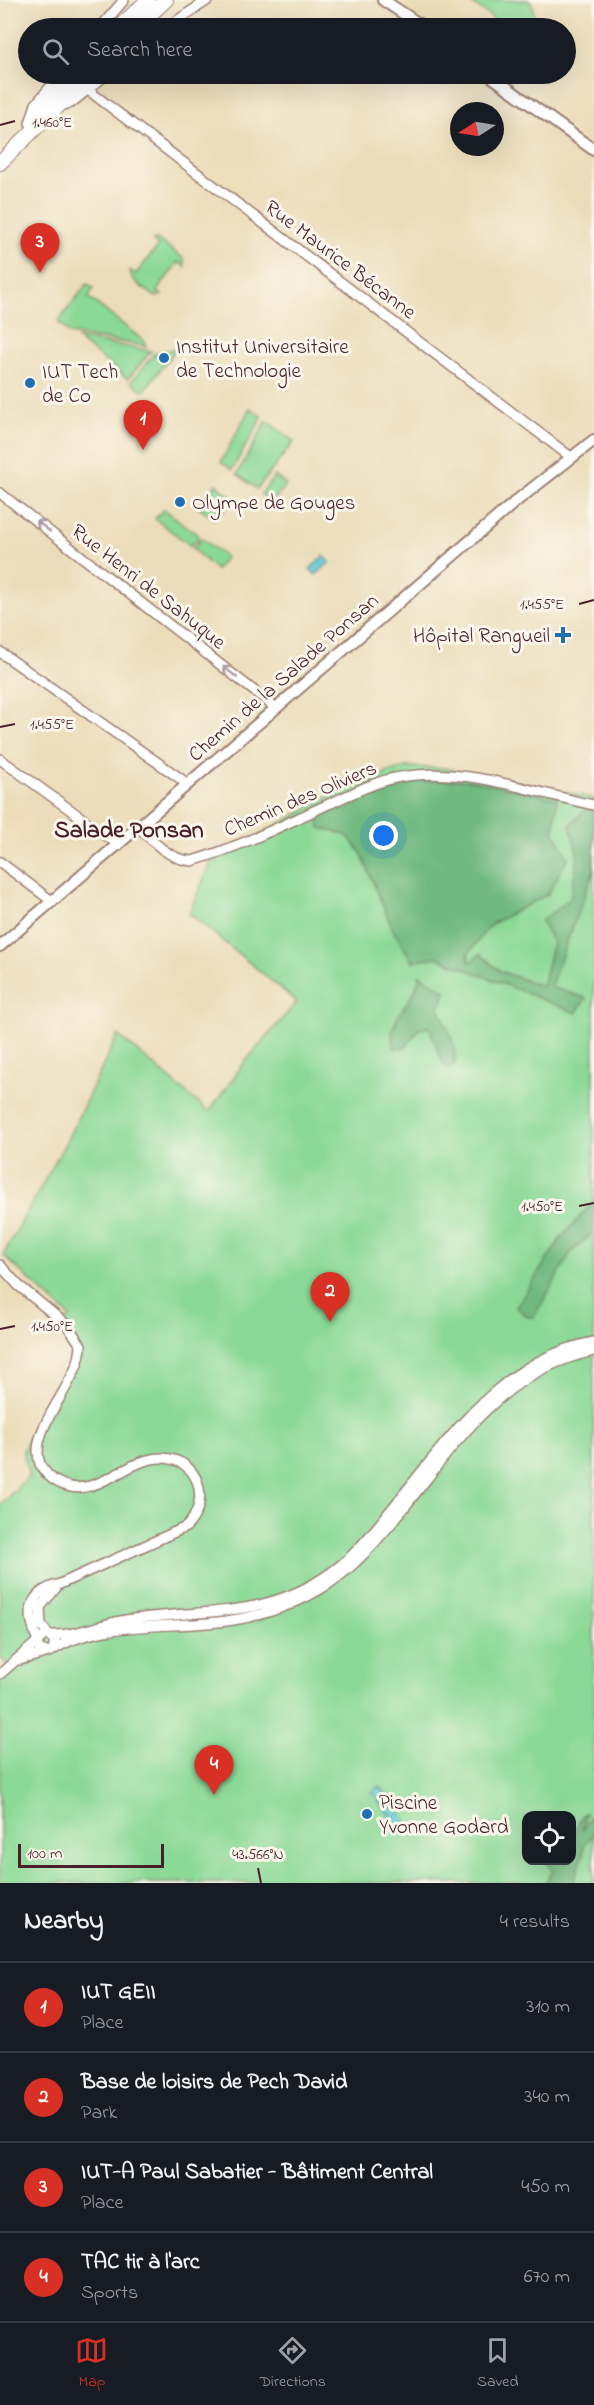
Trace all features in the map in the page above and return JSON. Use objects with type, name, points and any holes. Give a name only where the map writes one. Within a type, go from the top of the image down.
[{"type":"main road","points":[[129,18],[148,0]]},
{"type":"main road","points":[[147,18],[166,0]]},
{"type":"main road","points":[[0,157],[66,84]]},
{"type":"main road","points":[[0,163],[80,84]]},
{"type":"street","points":[[109,18],[124,0]]},
{"type":"street","points":[[181,18],[208,0]]},
{"type":"street","points":[[383,0],[410,18]]},
{"type":"street","points":[[30,123],[36,104],[53,84]]},
{"type":"street","points":[[58,107],[71,103],[95,84]]},
{"type":"street","points":[[502,84],[594,150]]},
{"type":"street","name":"Rue Maurice Bécanne","points":[[88,90],[572,458]]},
{"type":"street","name":"Chemin de la Salade Ponsan","points":[[0,946],[515,502],[594,440]]},
{"type":"street","name":"Rue Henri de Sahuque","points":[[0,493],[276,708]]},
{"type":"street","points":[[0,652],[173,773],[186,786]]},
{"type":"street","points":[[0,759],[118,845]]},
{"type":"street","name":"Chemin des Oliviers","points":[[139,827],[166,852],[183,861],[192,861],[265,833],[372,785],[396,778],[422,775],[488,779],[594,805]]},
{"type":"street","points":[[0,862],[53,902]]},
{"type":"street","points":[[0,1265],[18,1285],[67,1325],[81,1345],[78,1362],[40,1437],[39,1456],[46,1474],[64,1486],[88,1487],[145,1462],[162,1458],[181,1463],[190,1470],[199,1481],[201,1495],[199,1509],[186,1527],[47,1588],[32,1604],[32,1626],[39,1649],[49,1651]]},
{"type":"street","points":[[0,1674],[20,1660],[42,1635],[144,1618],[248,1609],[291,1594],[318,1581],[359,1548],[460,1426],[491,1393],[514,1375],[560,1350],[594,1342]]},
{"type":"street","points":[[20,1660],[108,1631],[249,1617],[310,1595],[364,1556],[496,1398],[537,1371],[567,1358],[594,1351]]},
{"type":"street","points":[[49,1651],[55,1641],[41,1625],[40,1607],[49,1593],[60,1584]]},
{"type":"green space","points":[[467,0],[528,0],[533,6],[535,18],[493,18]]},
{"type":"green space","points":[[157,239],[184,259],[185,267],[178,262],[157,291],[162,295],[157,297],[136,282],[130,270],[136,274],[158,246],[153,241]]},
{"type":"green space","points":[[87,284],[94,288],[88,297],[145,342],[146,346],[70,334],[58,322]]},
{"type":"green space","points":[[76,338],[151,351],[128,379]]},
{"type":"green space","points":[[177,348],[144,391],[131,382],[154,354]]},
{"type":"green space","points":[[250,408],[262,417],[232,470],[221,462]]},
{"type":"green space","points":[[267,421],[294,442],[257,489],[237,474]]},
{"type":"green space","points":[[275,476],[286,485],[272,502],[261,494]]},
{"type":"green space","points":[[216,484],[235,500],[214,519],[198,506]]},
{"type":"green space","points":[[164,509],[199,536],[191,546],[155,519]]},
{"type":"green space","points":[[201,538],[226,557],[216,570],[193,549]]},
{"type":"green space","points":[[406,767],[444,768],[594,798],[594,1883],[0,1883],[0,1682],[13,1671],[0,1657],[0,1505],[29,1476],[23,1452],[32,1428],[70,1364],[71,1341],[60,1327],[70,1317],[3,1255],[66,1142],[118,1035],[209,1112],[244,1063],[297,1002],[189,913],[210,864],[347,786]]},
{"type":"green space","points":[[470,780],[557,798],[554,831],[568,858],[548,894],[490,925],[468,954],[470,962],[480,954],[500,971],[542,986],[553,942],[541,921],[570,899],[578,857],[570,825],[585,810],[594,809],[594,870],[550,987],[586,998],[576,1013],[436,957],[412,961],[393,930],[361,853],[348,836],[320,828],[317,814],[396,781]]},
{"type":"green space","points":[[419,975],[446,991],[439,1008],[454,1050],[455,1064],[450,1068],[444,1066],[429,1027],[419,1029],[405,1048],[396,1049],[392,1040],[392,1030],[413,994]]},
{"type":"green space","points":[[594,1201],[594,1231],[570,1254],[534,1317],[528,1317],[516,1307],[561,1238]]},
{"type":"green space","points":[[594,1812],[594,1835],[584,1844],[583,1855],[573,1883],[545,1883],[553,1871],[549,1865],[576,1865],[576,1828],[583,1814],[586,1813],[581,1831]]},
{"type":"water","points":[[324,556],[330,562],[316,575],[310,569]]},
{"type":"water","points":[[380,1786],[406,1821],[398,1827],[372,1792]]},
{"type":"place","name":"IUT-A Paul Sabatier - Bâtiment Central","points":[[40,273]]},
{"type":"place","name":"Institut Universitaire de Technologie","points":[[164,358]]},
{"type":"place","name":"IUT Tech de Co","points":[[30,383]]},
{"type":"place","name":"IUT GEII","points":[[143,450]]},
{"type":"place","name":"Olympe de Gouges","points":[[180,502]]},
{"type":"place","name":"Hôpital Rangueil","points":[[563,635]]},
{"type":"place","name":"Base de loisirs de Pech David","points":[[330,1322]]},
{"type":"place","name":"TAC tir à l'arc","points":[[214,1795]]},
{"type":"place","name":"Piscine Yvonne Godard","points":[[367,1814]]},
{"type":"district","name":"Salade Ponsan","points":[[129,829]]}]
